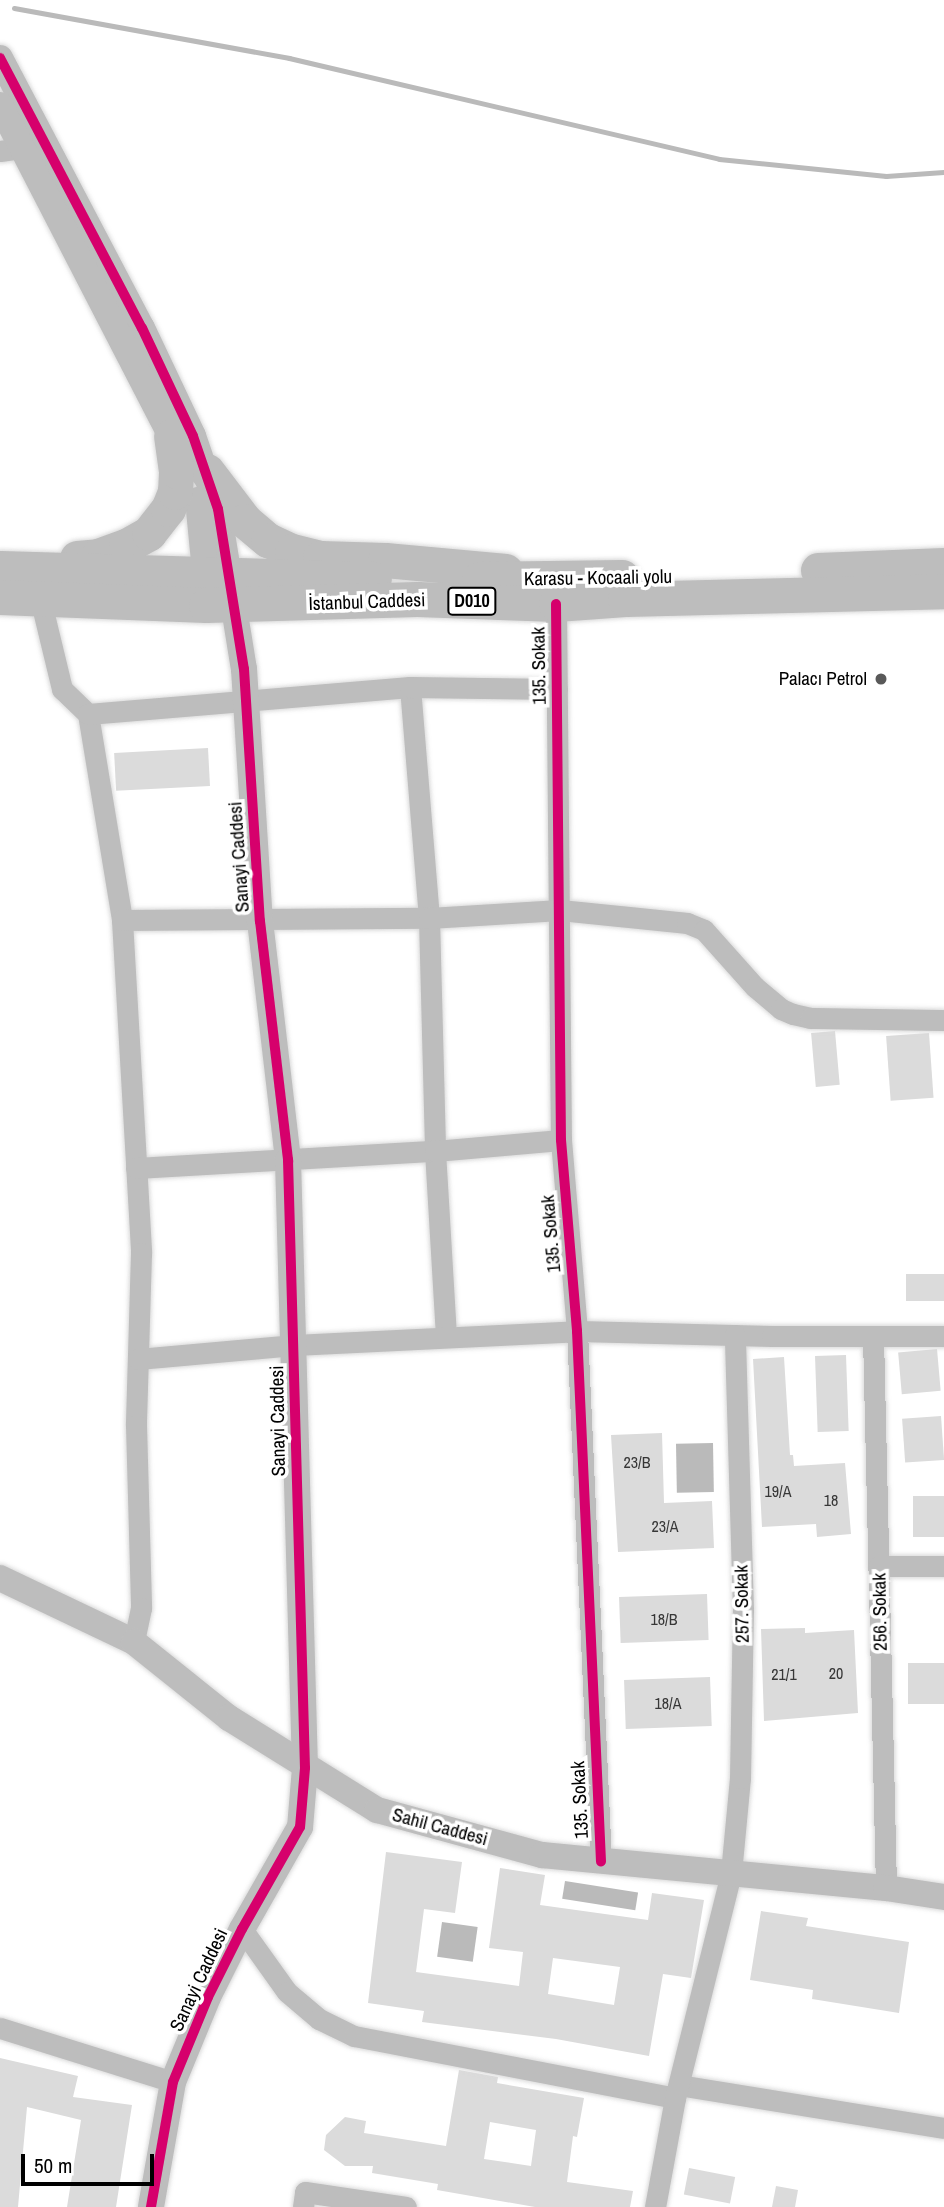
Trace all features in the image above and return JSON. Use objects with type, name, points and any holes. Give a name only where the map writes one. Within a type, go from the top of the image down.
[{"type":"highway","points":[[0,567],[97,556],[126,546],[149,533],[167,509],[175,492],[176,471],[171,436]]},
{"type":"highway","points":[[207,471],[245,521],[268,540],[292,551],[320,558],[385,560],[565,591]]},
{"type":"highway","name":"Karasu - Kocaali yolu","points":[[0,567],[219,590],[424,580],[565,591],[944,565]]},
{"type":"highway","name":"D010","points":[[0,597],[40,598],[219,590]]},
{"type":"highway","name":"D010","points":[[565,591],[625,599],[944,591]]},
{"type":"street","points":[[0,58],[23,147],[142,328],[207,471],[218,509],[219,590]]},
{"type":"street","points":[[0,105],[193,482],[219,590]]},
{"type":"street","name":"Sanayi Caddesi","points":[[151,2207],[173,2082],[208,1997],[242,1929],[300,1827],[305,1768],[288,1160],[260,921],[246,700],[219,590]]},
{"type":"street","name":"135. Sokak","points":[[565,591],[557,689],[561,1140],[577,1331],[601,1861]]},
{"type":"street","points":[[40,598],[62,688],[88,714],[122,920],[141,1253],[136,1425],[141,1608],[134,1642]]},
{"type":"street","points":[[88,714],[410,687],[557,689]]},
{"type":"street","points":[[410,687],[429,918],[435,1151],[446,1337]]},
{"type":"street","points":[[122,920],[429,918],[560,910],[687,923],[704,930],[755,988],[781,1009],[793,1014],[810,1018],[944,1020]]},
{"type":"street","points":[[136,1168],[435,1151],[561,1140]]},
{"type":"street","points":[[138,1359],[294,1345],[577,1331],[944,1336]]},
{"type":"street","name":"257. Sokak","points":[[655,2207],[677,2091],[731,1873],[740,1778],[743,1610],[735,1335]]},
{"type":"street","name":"256. Sokak","points":[[873,1336],[886,1888]]},
{"type":"street","points":[[879,1566],[944,1566]]},
{"type":"street","name":"Sahil Caddesi","points":[[0,1578],[134,1642],[229,1718],[305,1768],[377,1810],[542,1855],[886,1888],[944,1897]]},
{"type":"street","points":[[242,1929],[287,1992],[319,2020],[354,2036],[677,2091],[944,2128]]},
{"type":"street","points":[[0,2028],[173,2082]]},
{"type":"street","points":[[304,2199],[406,2207]]},
{"type":"shaded area","points":[[713,1443],[714,1492],[677,1493],[676,1444]]},
{"type":"shaded area","points":[[565,1881],[638,1893],[635,1910],[562,1899]]},
{"type":"shaded area","points":[[442,1922],[478,1927],[473,1962],[437,1957]]},
{"type":"building","points":[[208,748],[210,786],[116,791],[114,753]]},
{"type":"building","points":[[835,1031],[840,1085],[816,1087],[811,1033]]},
{"type":"building","points":[[929,1033],[934,1098],[891,1101],[886,1036]]},
{"type":"building","points":[[906,1274],[944,1274],[944,1301],[906,1301]]},
{"type":"building","points":[[937,1349],[941,1391],[902,1394],[898,1352]]},
{"type":"building","points":[[846,1355],[849,1431],[818,1432],[815,1356]]},
{"type":"building","points":[[784,1357],[790,1455],[793,1455],[794,1466],[845,1463],[851,1534],[817,1537],[816,1524],[762,1527],[753,1359]]},
{"type":"building","points":[[941,1416],[944,1460],[905,1463],[902,1419]]},
{"type":"building","points":[[662,1433],[664,1503],[712,1501],[714,1548],[618,1552],[611,1435]]},
{"type":"building","points":[[913,1496],[944,1496],[944,1537],[913,1537]]},
{"type":"building","points":[[707,1594],[709,1640],[621,1643],[619,1597]]},
{"type":"building","points":[[805,1628],[805,1633],[854,1630],[858,1713],[764,1721],[761,1629]]},
{"type":"building","points":[[908,1663],[944,1663],[944,1704],[908,1704]]},
{"type":"building","points":[[710,1677],[712,1726],[626,1729],[624,1680]]},
{"type":"building","points":[[386,1852],[462,1862],[455,1913],[424,1909],[416,1972],[519,1986],[523,1952],[489,1948],[500,1868],[545,1875],[540,1905],[648,1920],[652,1893],[704,1900],[691,1978],[663,1974],[649,2056],[556,2039],[422,2022],[424,2011],[368,2003]],"holes":[[[553,1958],[620,1967],[614,2005],[548,1994]]]},
{"type":"building","points":[[761,1911],[808,1918],[806,1926],[909,1942],[899,2013],[812,1999],[813,1990],[750,1980]]},
{"type":"building","points":[[0,2058],[78,2076],[73,2097],[132,2105],[116,2207],[67,2207],[81,2120],[27,2107],[18,2207],[0,2207]]},
{"type":"building","points":[[459,2070],[498,2077],[497,2083],[584,2098],[577,2137],[573,2136],[567,2182],[633,2191],[630,2207],[535,2207],[437,2190],[438,2184],[372,2173],[373,2166],[345,2166],[324,2150],[326,2135],[345,2117],[366,2121],[364,2133],[446,2146]],"holes":[[[490,2122],[536,2130],[531,2166],[484,2159]]]},
{"type":"building","points":[[689,2168],[735,2177],[730,2203],[684,2195]]},
{"type":"building","points":[[776,2186],[798,2190],[795,2207],[772,2207]]},
{"type":"waterway","points":[[14,8],[289,58],[719,159],[886,176],[944,172]]},
{"type":"cycle path","points":[[0,58],[142,328],[193,436],[218,509],[244,669],[260,921],[288,1160],[305,1768],[300,1827],[242,1929],[208,1997],[173,2082],[151,2207]]},
{"type":"cycle path","points":[[556,604],[561,1140],[577,1331],[601,1861]]},
{"type":"place","name":"Palacı Petrol","points":[[881,679]]}]
